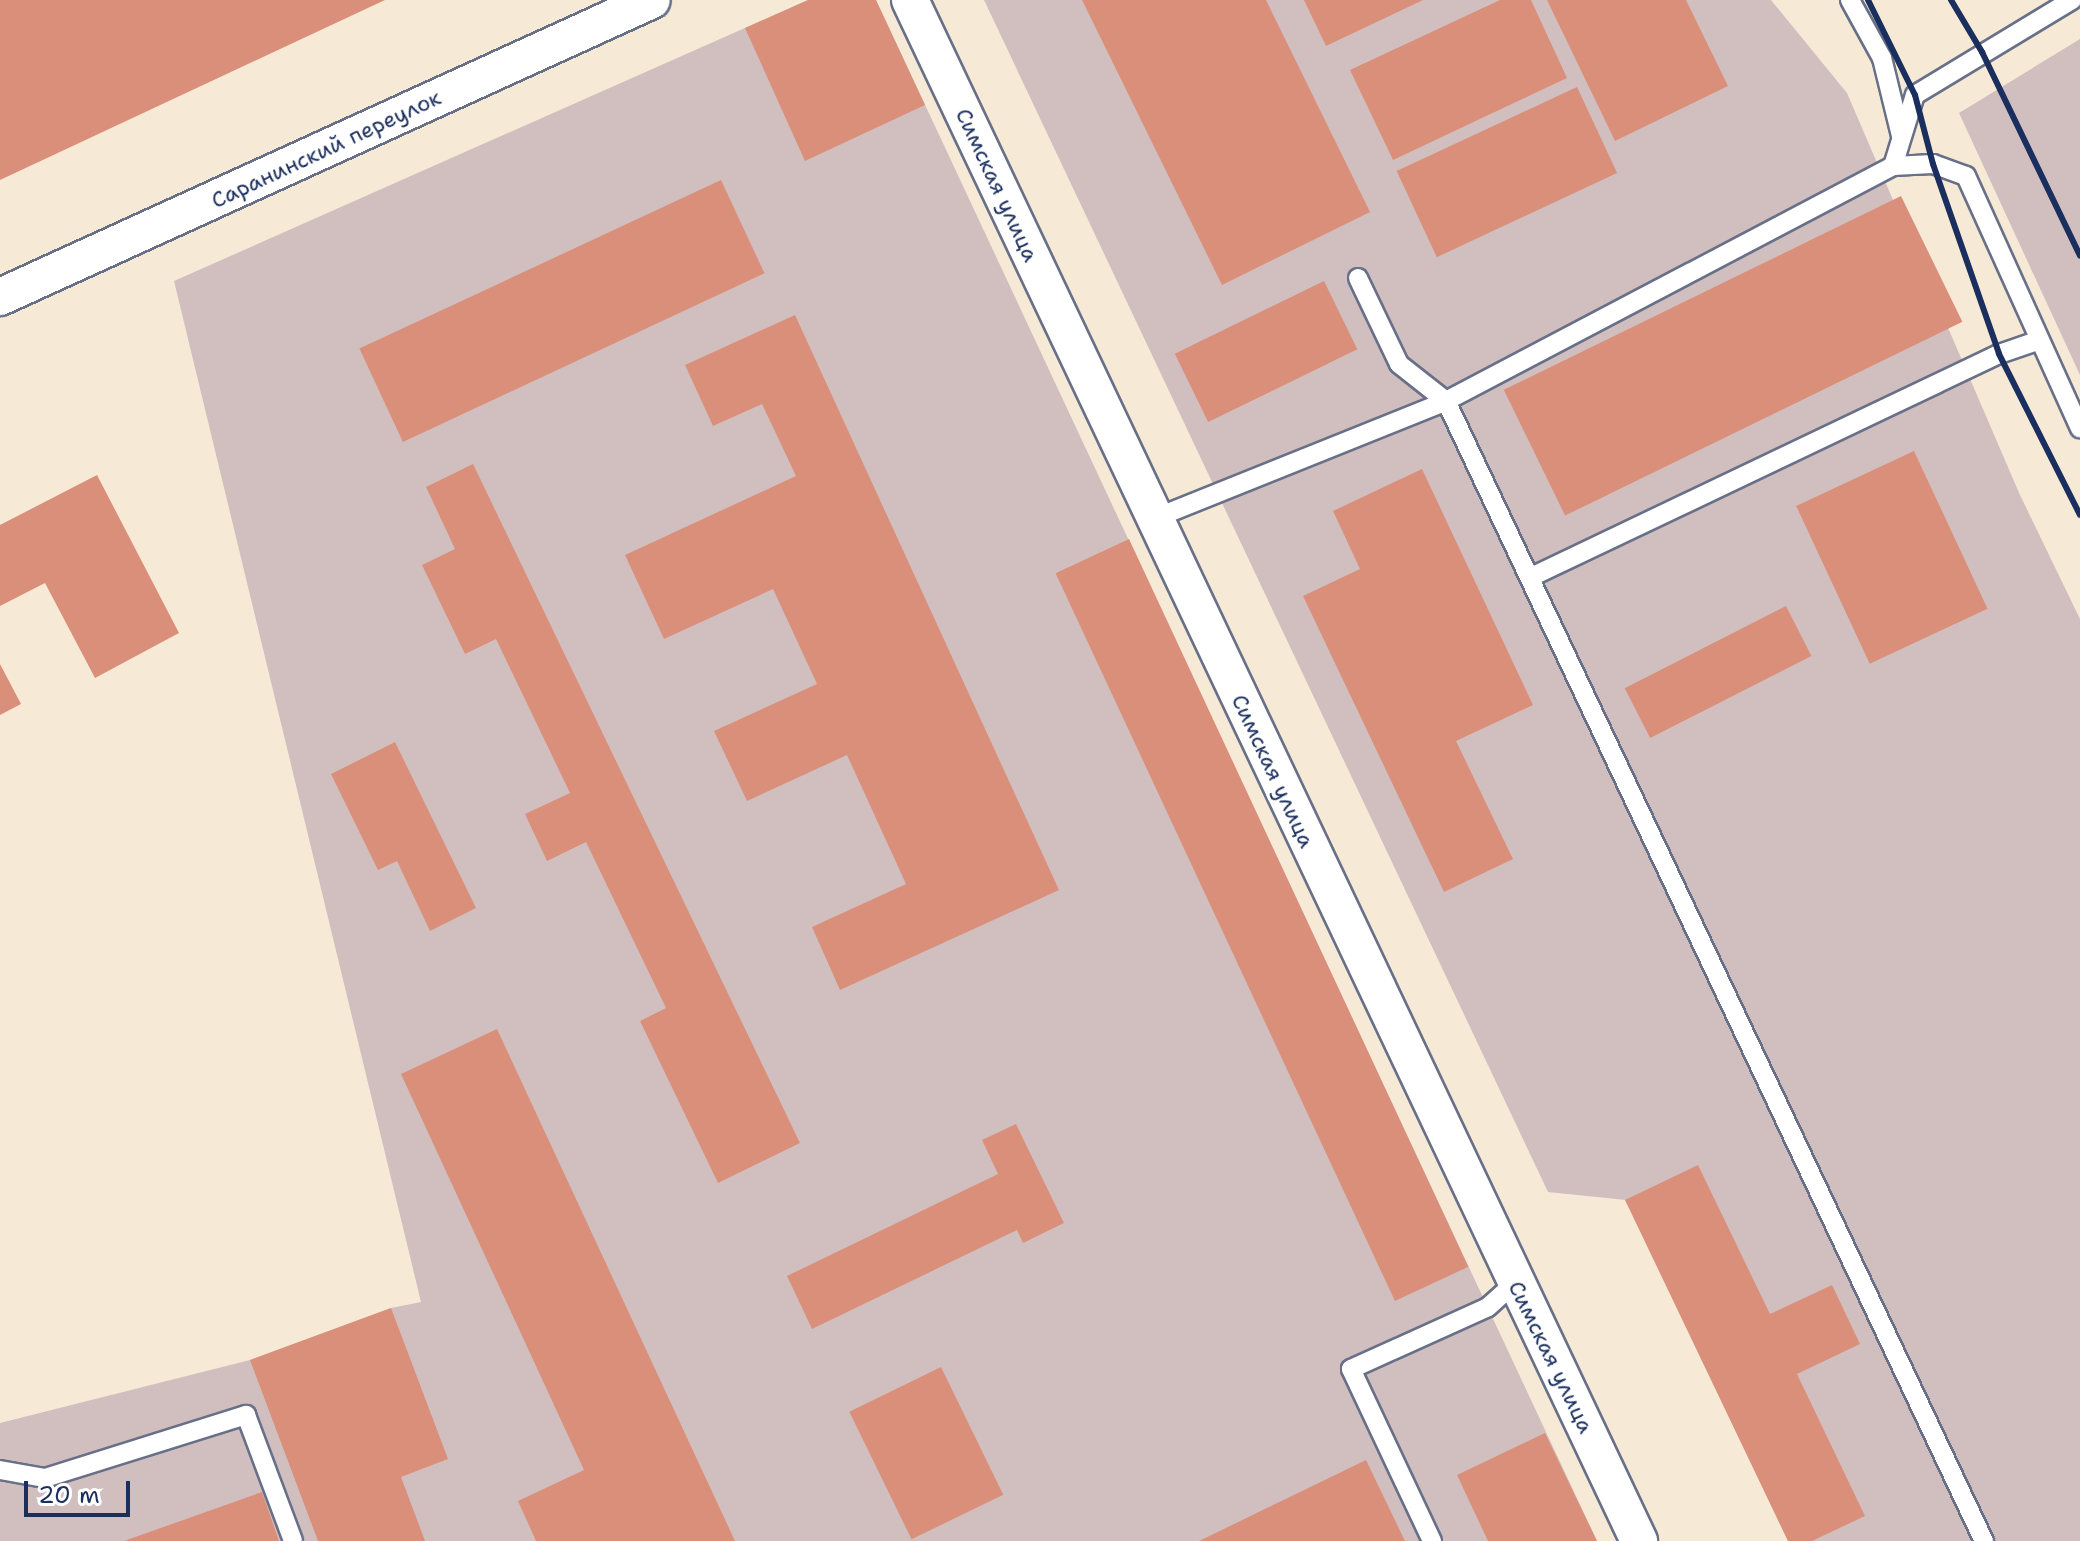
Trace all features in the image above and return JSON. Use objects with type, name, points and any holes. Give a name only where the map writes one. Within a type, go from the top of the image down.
[{"type":"street","name":"Саранинский переулок","points":[[0,297],[652,0]]},
{"type":"street","name":"Симская улица","points":[[910,0],[1639,1541]]},
{"type":"lane","points":[[1850,0],[1882,58],[1902,139]]},
{"type":"lane","points":[[1893,166],[1915,95],[2072,0]]},
{"type":"lane","points":[[1153,519],[1446,401],[1893,166],[1933,164],[1966,176],[2037,341],[2080,428]]},
{"type":"lane","points":[[1358,278],[1399,364],[1446,401],[1984,1541]]},
{"type":"lane","points":[[1531,577],[1999,354],[2037,341]]},
{"type":"lane","points":[[1432,1541],[1351,1369],[1488,1307],[1515,1283]]},
{"type":"lane","points":[[0,1470],[45,1478],[246,1415],[293,1541]]},
{"type":"shaded area","points":[[808,0],[876,0],[1597,1541],[0,1541],[0,1423],[250,1360],[391,1308],[421,1302],[174,281]]},
{"type":"shaded area","points":[[984,0],[1771,0],[1847,93],[2020,495],[2080,619],[2080,1541],[1788,1541],[1626,1200],[1548,1192]]},
{"type":"shaded area","points":[[2080,39],[2080,375],[1959,113]]},
{"type":"building","points":[[0,0],[385,0],[0,180]]},
{"type":"building","points":[[808,0],[876,0],[925,105],[805,161],[745,28]]},
{"type":"building","points":[[1082,0],[1266,0],[1370,212],[1222,285]]},
{"type":"building","points":[[1304,0],[1423,0],[1326,46]]},
{"type":"building","points":[[1500,0],[1531,0],[1567,78],[1393,160],[1350,70]]},
{"type":"building","points":[[1547,0],[1686,0],[1728,86],[1615,141]]},
{"type":"building","points":[[1577,87],[1617,173],[1437,257],[1397,171]]},
{"type":"building","points":[[721,180],[765,273],[403,442],[359,349]]},
{"type":"building","points":[[1901,196],[1962,322],[1565,516],[1504,390]]},
{"type":"building","points":[[1324,281],[1357,349],[1208,422],[1175,354]]},
{"type":"building","points":[[795,315],[1059,890],[840,990],[812,927],[906,884],[847,755],[747,801],[714,731],[817,684],[773,589],[664,639],[625,555],[796,476],[762,404],[713,426],[685,365]]},
{"type":"building","points":[[1914,451],[1988,609],[1870,664],[1796,506]]},
{"type":"building","points":[[473,464],[800,1143],[718,1183],[640,1021],[666,1008],[586,842],[547,861],[525,814],[570,793],[496,639],[465,654],[422,565],[455,549],[426,487]]},
{"type":"building","points":[[1422,469],[1533,705],[1456,741],[1513,859],[1444,892],[1303,596],[1360,569],[1333,511]]},
{"type":"building","points":[[97,475],[179,633],[95,678],[45,583],[0,606],[0,525]]},
{"type":"building","points":[[1129,539],[1468,1267],[1395,1301],[1056,573]]},
{"type":"building","points":[[1786,606],[1811,656],[1650,738],[1625,688]]},
{"type":"building","points":[[0,664],[21,704],[0,715]]},
{"type":"building","points":[[395,742],[476,908],[430,931],[397,861],[378,870],[331,774]]},
{"type":"building","points":[[497,1029],[735,1541],[536,1541],[518,1501],[584,1470],[401,1074]]},
{"type":"building","points":[[1016,1124],[1064,1223],[1023,1243],[1017,1230],[812,1329],[787,1276],[998,1174],[982,1140]]},
{"type":"building","points":[[1698,1165],[1770,1314],[1832,1285],[1860,1344],[1797,1374],[1865,1516],[1812,1541],[1788,1541],[1625,1200]]},
{"type":"building","points":[[391,1308],[448,1459],[401,1477],[425,1541],[318,1541],[250,1360]]},
{"type":"building","points":[[941,1367],[1003,1495],[912,1539],[849,1412]]},
{"type":"building","points":[[1545,1433],[1597,1541],[1488,1541],[1457,1475]]},
{"type":"building","points":[[1366,1460],[1405,1541],[1199,1541]]},
{"type":"building","points":[[262,1492],[279,1541],[124,1541]]},
{"type":"railway","points":[[1868,0],[1915,95],[1933,164],[1999,354],[2080,515]]},
{"type":"railway","points":[[1951,0],[1982,52],[2080,256]]}]
